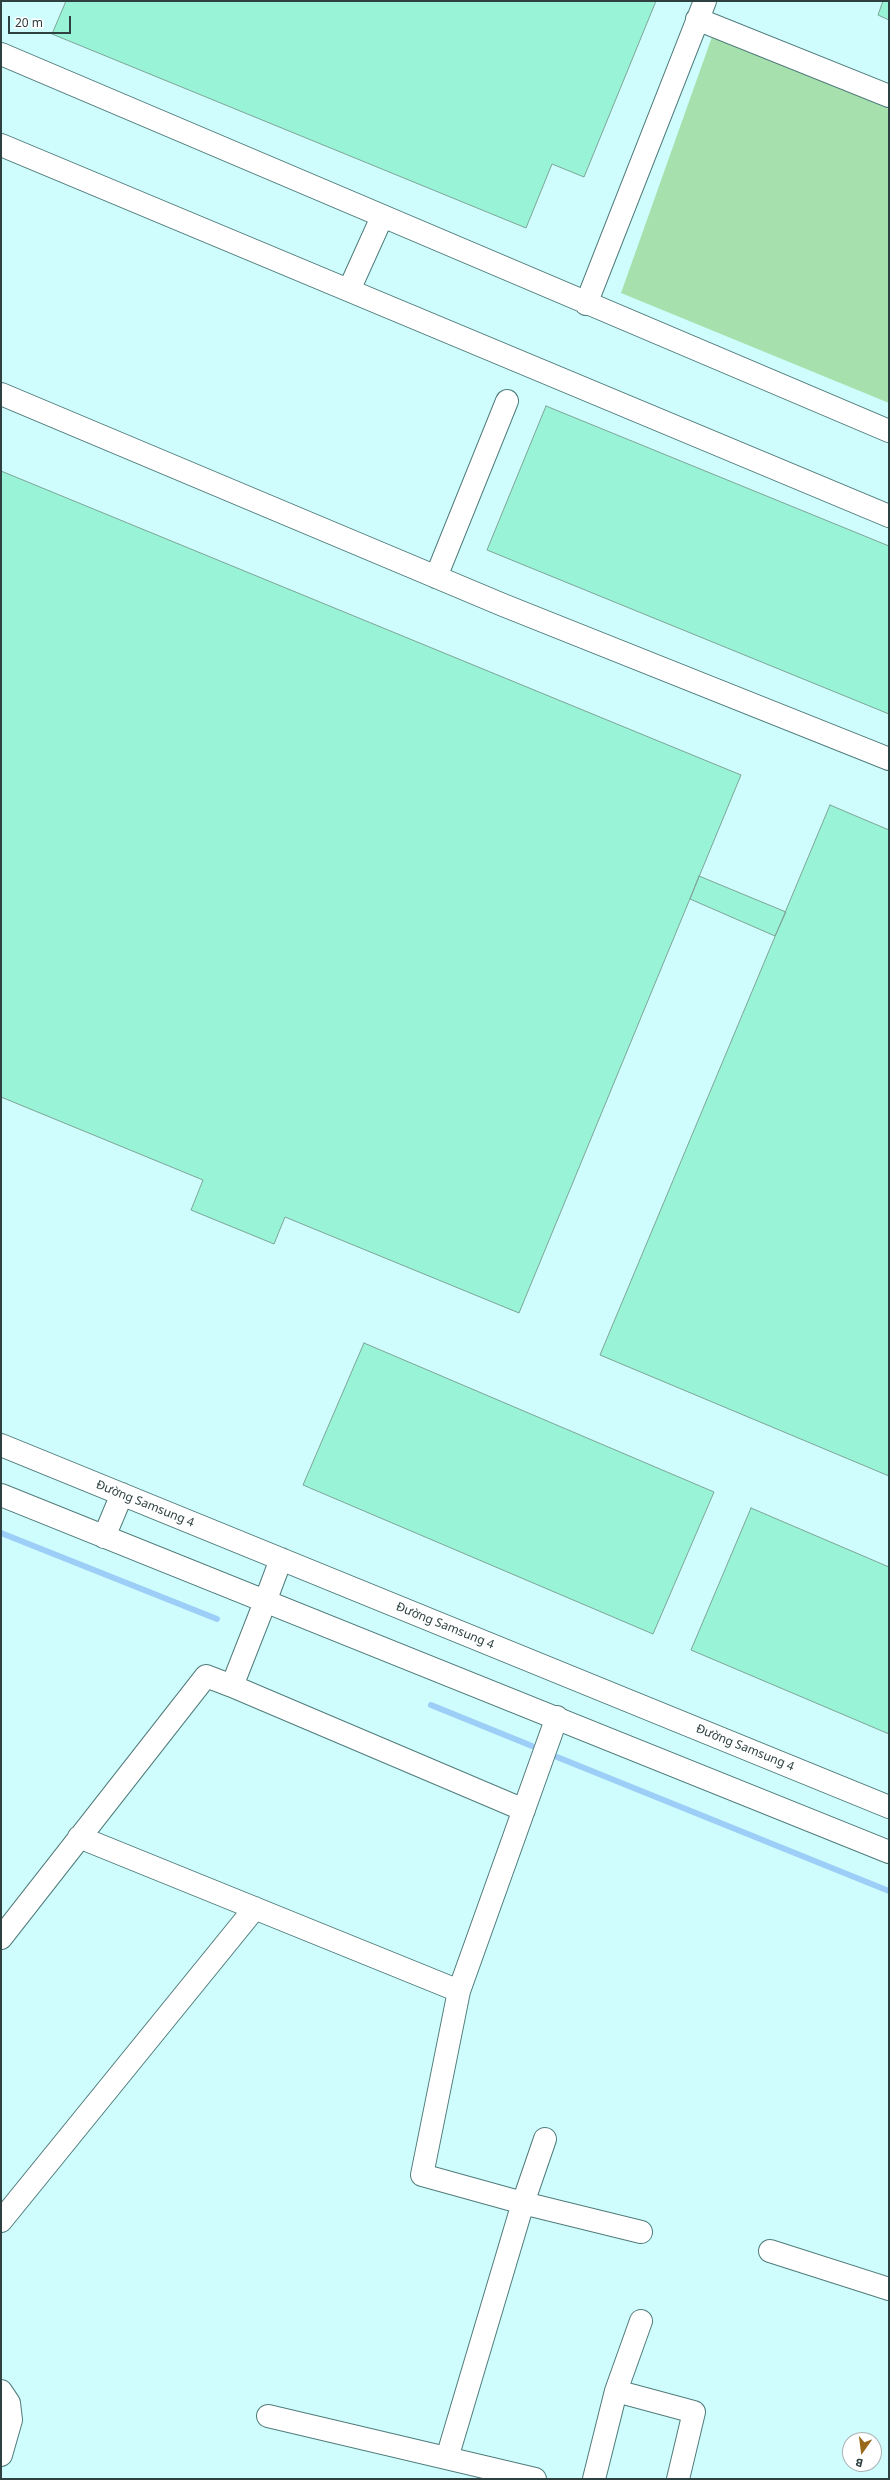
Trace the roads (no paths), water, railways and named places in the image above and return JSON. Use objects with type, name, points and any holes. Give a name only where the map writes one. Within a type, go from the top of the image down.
[{"type":"street","points":[[586,304],[701,10],[889,96]]},
{"type":"street","points":[[1,54],[586,304],[889,431]]},
{"type":"street","points":[[1,145],[889,516]]},
{"type":"street","points":[[349,290],[382,217]]},
{"type":"street","points":[[1,394],[436,577],[889,759]]},
{"type":"street","points":[[436,577],[507,401]]},
{"type":"street","name":"Đường Samsung 4","points":[[1,1445],[889,1806]]},
{"type":"street","points":[[1,1494],[265,1602],[557,1717],[889,1852]]},
{"type":"street","points":[[104,1537],[122,1494]]},
{"type":"street","points":[[232,1686],[281,1560]]},
{"type":"street","points":[[1,1938],[206,1676],[524,1810]]},
{"type":"street","points":[[557,1717],[459,1991],[422,2175],[523,2203],[641,2232]]},
{"type":"street","points":[[79,1837],[459,1991]]},
{"type":"street","points":[[4,2212],[255,1908]]},
{"type":"street","points":[[447,2458],[523,2203],[545,2138]]},
{"type":"street","points":[[770,2251],[889,2289]]},
{"type":"street","points":[[594,2479],[616,2391],[641,2321]]},
{"type":"street","points":[[1,2391],[9,2403],[11,2420],[1,2455]]},
{"type":"street","points":[[616,2391],[694,2412],[678,2479]]},
{"type":"street","points":[[268,2416],[535,2479]]},
{"type":"waterway","points":[[1,1533],[217,1619]]},
{"type":"waterway","points":[[431,1705],[532,1746]]},
{"type":"waterway","points":[[557,1757],[889,1891]]}]
